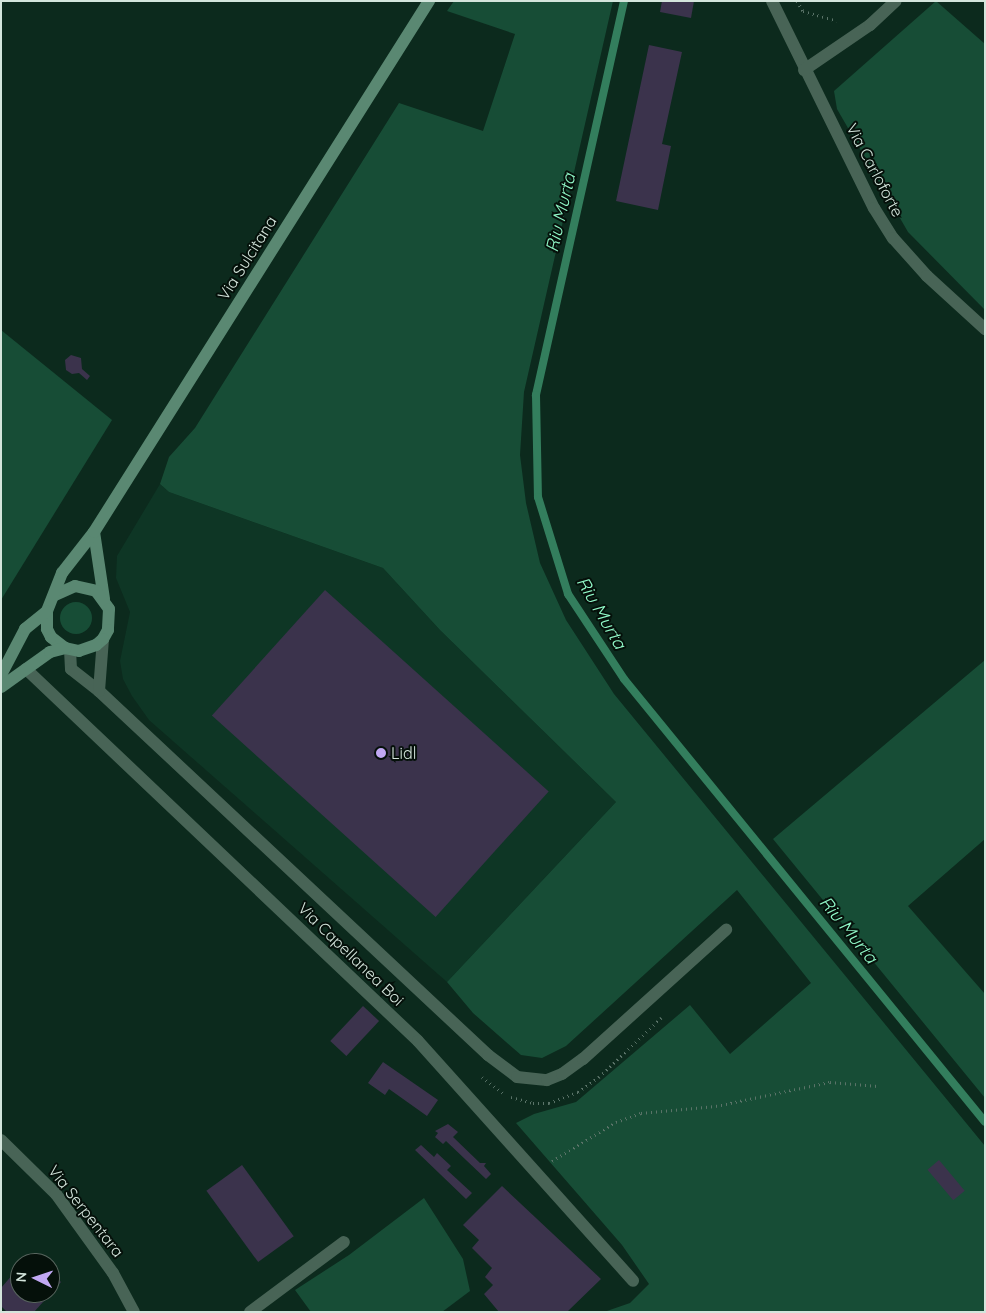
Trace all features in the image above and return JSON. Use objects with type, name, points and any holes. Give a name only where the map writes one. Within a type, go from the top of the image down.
[{"type":"main road","name":"Via Sulcitana","points":[[55,595],[62,573],[94,532],[429,1]]},
{"type":"main road","points":[[1,687],[50,652],[68,649],[88,649],[103,639],[110,619],[104,599],[94,532]]},
{"type":"main road","points":[[1,675],[25,629],[47,610],[55,595],[75,586],[86,587],[104,599]]},
{"type":"main road","points":[[47,610],[47,629],[57,644],[68,649]]},
{"type":"street","name":"Via Carloforte","points":[[772,1],[804,70],[874,208],[893,238],[927,276],[985,329]]},
{"type":"street","points":[[804,70],[870,25],[896,1]]},
{"type":"street","points":[[99,691],[103,639]]},
{"type":"street","points":[[68,649],[71,669],[99,691],[488,1055],[517,1077],[546,1080],[562,1074],[583,1059],[726,930]]},
{"type":"street","name":"Via Capellanea Boi","points":[[26,670],[418,1041],[633,1281]]},
{"type":"street","name":"Via Serpentara","points":[[1,1140],[56,1194],[114,1273],[134,1312]]},
{"type":"street","points":[[250,1312],[344,1242]]},
{"type":"path","points":[[797,1],[803,11],[835,22],[843,18]]},
{"type":"path","points":[[532,1167],[561,1158],[616,1122],[641,1113],[716,1106],[830,1082],[878,1086]]},
{"type":"shaded area","points":[[454,1],[613,1],[524,392],[520,455],[526,503],[540,563],[566,620],[614,694],[985,1146],[985,1312],[604,1312],[630,1303],[649,1284],[622,1245],[516,1123],[534,1114],[576,1102],[690,1005],[730,1054],[811,983],[737,890],[566,1046],[542,1058],[521,1055],[473,1013],[447,982],[616,802],[440,630],[383,568],[169,492],[160,484],[169,457],[195,428],[399,103],[483,131],[515,34],[447,11]]},
{"type":"shaded area","points":[[936,1],[985,44],[985,310],[908,232],[837,109],[834,91]]},
{"type":"shaded area","points":[[1,330],[112,420],[1,600]]},
{"type":"shaded area","points":[[160,484],[169,492],[383,568],[440,630],[616,802],[447,982],[149,720],[132,696],[123,679],[120,661],[130,612],[116,578],[117,556]]},
{"type":"shaded area","points":[[76,602],[88,606],[92,618],[88,630],[76,634],[64,630],[60,618],[64,606]]},
{"type":"shaded area","points":[[985,660],[985,839],[908,906],[985,994],[985,1098],[773,839]]},
{"type":"shaded area","points":[[424,1198],[463,1259],[470,1291],[442,1312],[311,1312],[295,1290],[349,1255]]},
{"type":"building","points":[[662,1],[694,1],[691,18],[660,12]]},
{"type":"building","points":[[649,45],[682,52],[662,144],[671,146],[658,210],[616,201]]},
{"type":"building","points":[[71,355],[81,358],[82,369],[90,376],[87,380],[79,373],[72,374],[66,370],[65,360]]},
{"type":"building","name":"Lidl","points":[[325,590],[549,791],[436,917],[212,716]]},
{"type":"building","points":[[363,1006],[379,1021],[346,1056],[330,1041]]},
{"type":"building","points":[[383,1062],[438,1100],[427,1116],[389,1089],[385,1095],[368,1083]]},
{"type":"building","points":[[448,1124],[458,1132],[453,1137],[480,1163],[486,1163],[484,1166],[491,1174],[486,1179],[446,1141],[443,1144],[435,1137],[438,1133],[435,1131]]},
{"type":"building","points":[[421,1145],[434,1157],[437,1153],[451,1166],[447,1170],[472,1193],[466,1199],[415,1150]]},
{"type":"building","points":[[939,1160],[965,1191],[953,1200],[928,1170]]},
{"type":"building","points":[[242,1165],[294,1236],[258,1262],[206,1191]]},
{"type":"building","points":[[502,1186],[601,1279],[567,1312],[499,1312],[484,1294],[493,1285],[485,1277],[492,1268],[472,1248],[479,1240],[463,1225]]},
{"type":"building","points":[[10,1278],[10,1303],[42,1303],[34,1312],[7,1312],[1,1306],[1,1288]]},
{"type":"waterway","name":"Riu Murta","points":[[624,1],[536,395],[538,497],[568,594],[624,679],[985,1122]]},
{"type":"place","name":"Lidl","points":[[381,753]]}]
